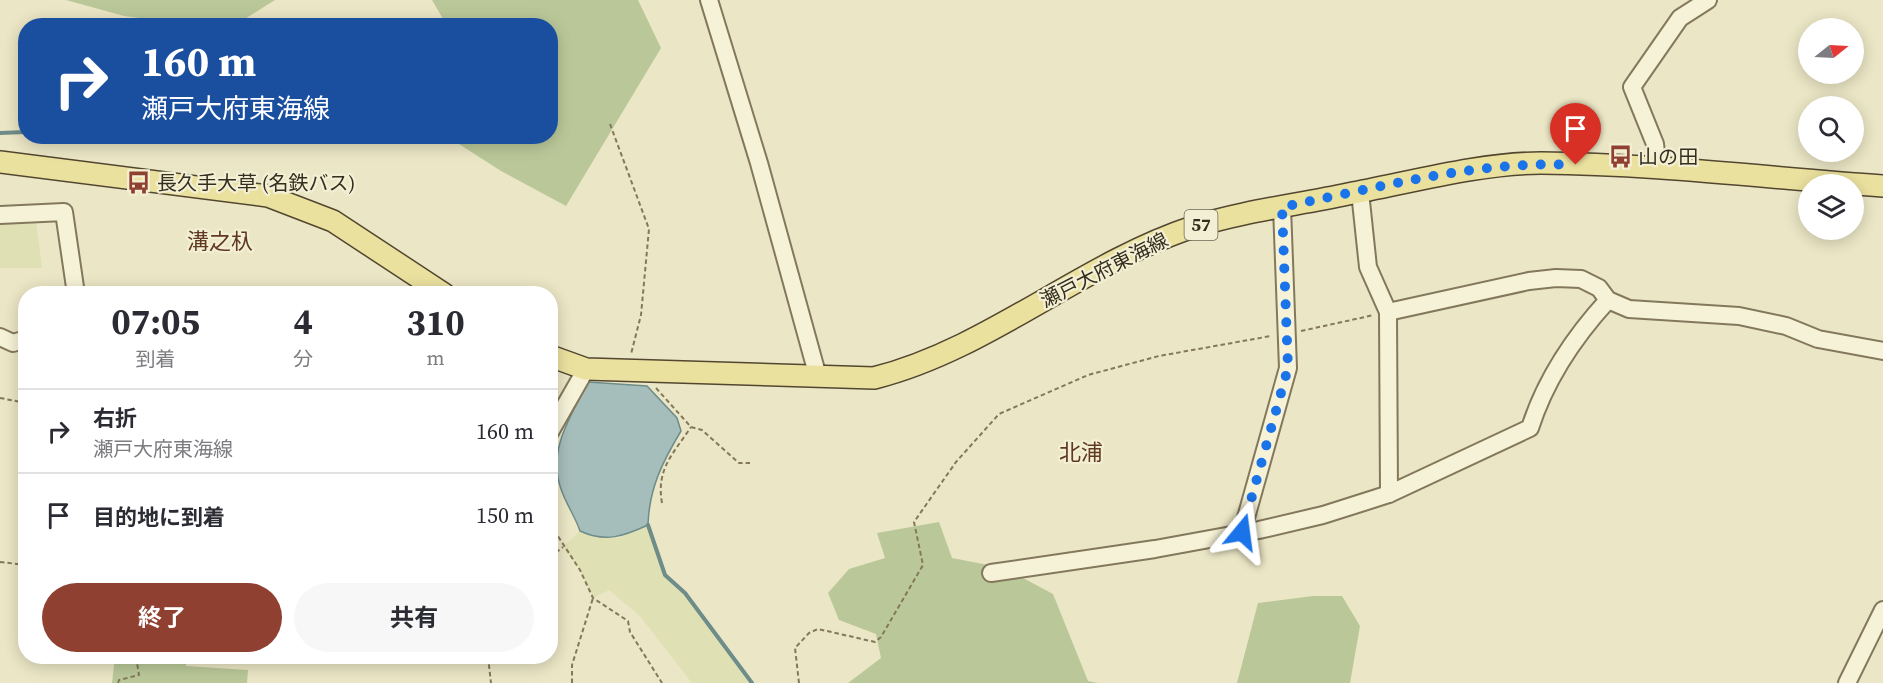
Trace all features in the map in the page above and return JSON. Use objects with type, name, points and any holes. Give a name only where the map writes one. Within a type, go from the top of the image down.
[{"type":"main road","points":[[0,162],[268,196],[333,221],[432,286]]},
{"type":"main road","name":"瀬戸大府東海線","points":[[558,359],[586,369],[874,378],[902,371],[950,350],[1153,244],[1193,227],[1282,207],[1469,171],[1538,163],[1658,169],[1883,186]]},
{"type":"street","points":[[709,0],[756,152],[818,376]]},
{"type":"street","points":[[1658,169],[1655,144],[1632,87],[1680,18],[1708,0]]},
{"type":"street","points":[[1360,192],[1368,267],[1388,312],[1389,494]]},
{"type":"street","points":[[1242,532],[1285,386],[1288,368],[1282,207]]},
{"type":"street","points":[[0,215],[64,212],[75,286]]},
{"type":"street","points":[[1388,312],[1556,278],[1581,279],[1599,288],[1608,300],[1629,309],[1739,316],[1786,326],[1818,339],[1883,351]]},
{"type":"street","points":[[991,573],[1155,549],[1242,532],[1323,515],[1389,494],[1530,428],[1537,407],[1557,369],[1591,319],[1608,300]]},
{"type":"street","points":[[0,337],[13,343],[18,341]]},
{"type":"street","points":[[558,418],[586,369]]},
{"type":"street","points":[[1847,683],[1883,610]]},
{"type":"path","points":[[610,124],[649,229],[635,371],[691,428],[702,430],[739,463],[750,463]]},
{"type":"path","points":[[799,683],[795,648],[809,633],[818,629],[875,642],[881,637],[923,565],[914,522],[956,462],[999,414],[1088,375],[1159,356],[1388,312]]},
{"type":"path","points":[[0,398],[18,401]]},
{"type":"path","points":[[662,503],[659,486],[663,468],[691,428]]},
{"type":"path","points":[[558,539],[580,570],[593,598],[628,621],[630,632],[662,683]]},
{"type":"path","points":[[558,551],[563,547]]},
{"type":"path","points":[[0,562],[18,564]]},
{"type":"path","points":[[572,683],[572,665],[593,598]]},
{"type":"path","points":[[118,683],[119,680],[139,675],[137,664]]},
{"type":"path","points":[[489,664],[491,683]]},
{"type":"green space","points":[[66,0],[275,0],[246,18],[124,16]]},
{"type":"green space","points":[[432,0],[638,0],[661,48],[566,206],[501,171],[459,144],[558,144],[558,18],[442,18]]},
{"type":"green space","points":[[35,213],[42,268],[0,268],[0,215]]},
{"type":"green space","points":[[939,522],[952,558],[1004,568],[1053,594],[1088,681],[1098,683],[848,683],[881,658],[876,634],[839,620],[828,593],[849,569],[885,558],[877,533]]},
{"type":"green space","points":[[648,525],[665,575],[685,593],[752,683],[692,683],[640,616],[609,590],[593,598],[580,570],[563,547],[580,531],[595,538],[619,538]]},
{"type":"green space","points":[[1313,596],[1342,596],[1360,626],[1350,683],[1237,683],[1258,603]]},
{"type":"green space","points":[[114,664],[186,664],[186,666],[248,670],[247,683],[112,683]]},
{"type":"water","points":[[588,382],[647,386],[677,418],[681,431],[658,475],[651,499],[648,525],[615,537],[598,537],[580,531],[558,478],[559,447],[568,421]]},
{"type":"waterway","points":[[0,133],[18,132]]},
{"type":"waterway","points":[[648,525],[665,575],[685,593],[752,683]]},
{"type":"place","name":"山の田","points":[[1620,157]]},
{"type":"place","name":"長久手大草 (名鉄バス)","points":[[139,183]]},
{"type":"district","name":"溝之杁","points":[[220,241]]},
{"type":"district","name":"北浦","points":[[1081,452]]},
{"type":"route","points":[[1242,532],[1285,386],[1288,368],[1282,207],[1469,171],[1538,163],[1576,165]]}]
